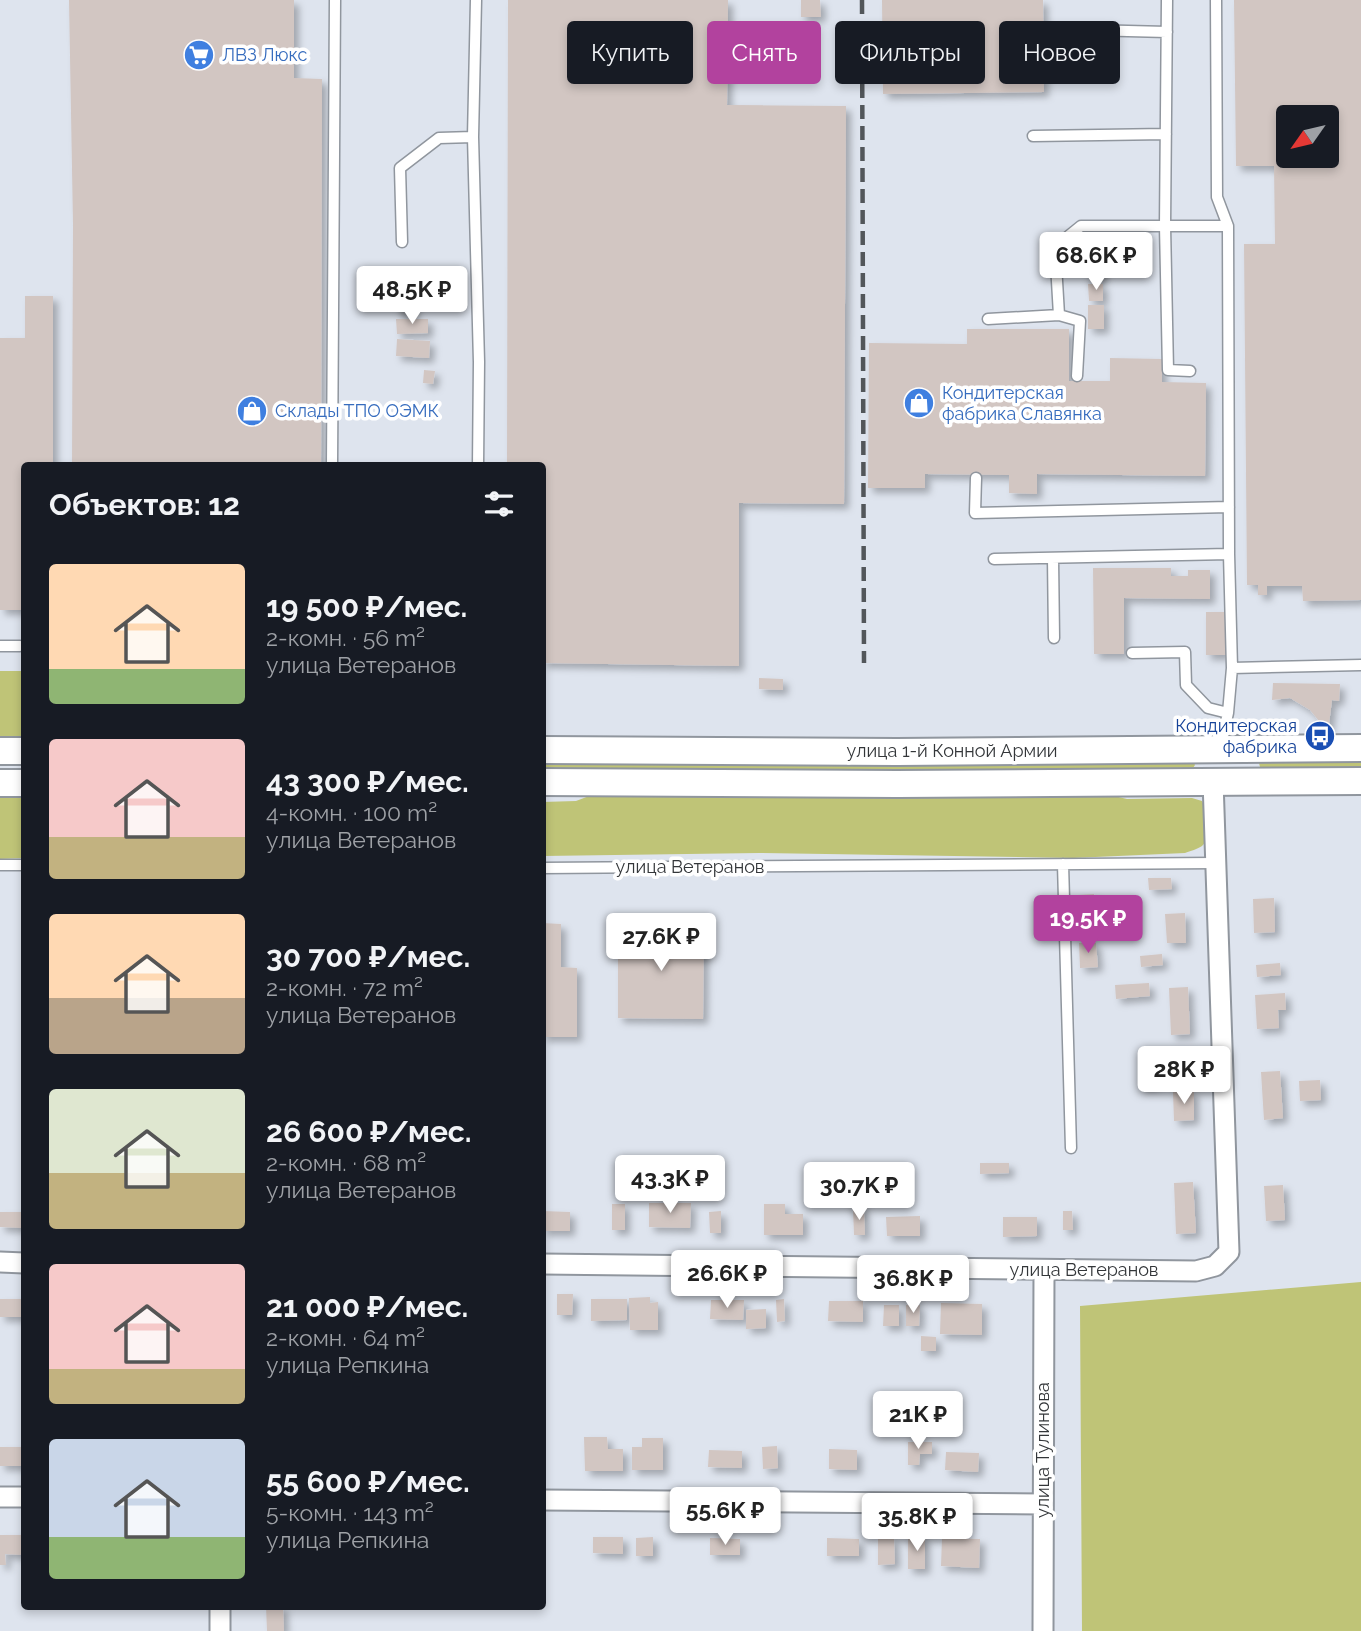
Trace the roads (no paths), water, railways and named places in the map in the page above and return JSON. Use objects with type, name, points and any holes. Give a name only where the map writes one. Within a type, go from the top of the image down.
[{"type":"main road","name":"улица 1-й Конной Армии","points":[[546,750],[897,752],[1361,748]]},
{"type":"main road","points":[[1217,781],[1220,749]]},
{"type":"main road","points":[[0,751],[21,751]]},
{"type":"main road","name":"улица 1-й Конной Армии","points":[[546,782],[897,784],[1361,781]]},
{"type":"main road","points":[[0,783],[21,783]]},
{"type":"street","name":"улица Ветеранов","points":[[546,1264],[1196,1271],[1215,1266],[1229,1252],[1215,863],[1217,781]]},
{"type":"street","points":[[0,1262],[21,1263]]},
{"type":"street","name":"улица Тулинова","points":[[1043,1631],[1044,1270]]},
{"type":"street","points":[[0,1497],[21,1497]]},
{"type":"street","points":[[546,1500],[1042,1504]]},
{"type":"street","points":[[220,1610],[220,1631]]},
{"type":"lane","points":[[332,462],[335,0]]},
{"type":"lane","points":[[476,0],[473,137],[480,362],[478,462]]},
{"type":"lane","points":[[1167,0],[1165,226],[1168,370],[1190,371]]},
{"type":"lane","points":[[1216,0],[1217,197],[1228,226],[1229,554],[1233,668],[1228,713],[1220,749]]},
{"type":"lane","points":[[1120,31],[1167,32]]},
{"type":"lane","points":[[1033,136],[1166,134]]},
{"type":"lane","points":[[402,242],[400,168],[439,138],[473,137]]},
{"type":"lane","points":[[1059,315],[1055,247],[1081,226],[1228,226]]},
{"type":"lane","points":[[988,319],[1059,315],[1080,321],[1077,376]]},
{"type":"lane","points":[[976,478],[975,513],[1229,507]]},
{"type":"lane","points":[[994,559],[1229,554]]},
{"type":"lane","points":[[1053,558],[1054,638]]},
{"type":"lane","points":[[0,646],[20,646]]},
{"type":"lane","points":[[1132,653],[1185,652],[1186,685],[1208,708],[1228,713]]},
{"type":"lane","points":[[1233,668],[1361,665]]},
{"type":"lane","name":"улица Ветеранов","points":[[546,868],[1215,863]]},
{"type":"lane","points":[[1063,864],[1071,1148]]},
{"type":"lane","points":[[0,865],[21,865]]},
{"type":"railway","points":[[862,0],[864,663]]},
{"type":"place","name":"ЛВЗ Люкс","points":[[199,55]]},
{"type":"place","name":"Кондитерская фабрика Славянка","points":[[919,403]]},
{"type":"place","name":"Склады ТПО ОЭМК","points":[[252,411]]},
{"type":"place","name":"Кондитерская фабрика","points":[[1320,736]]}]
